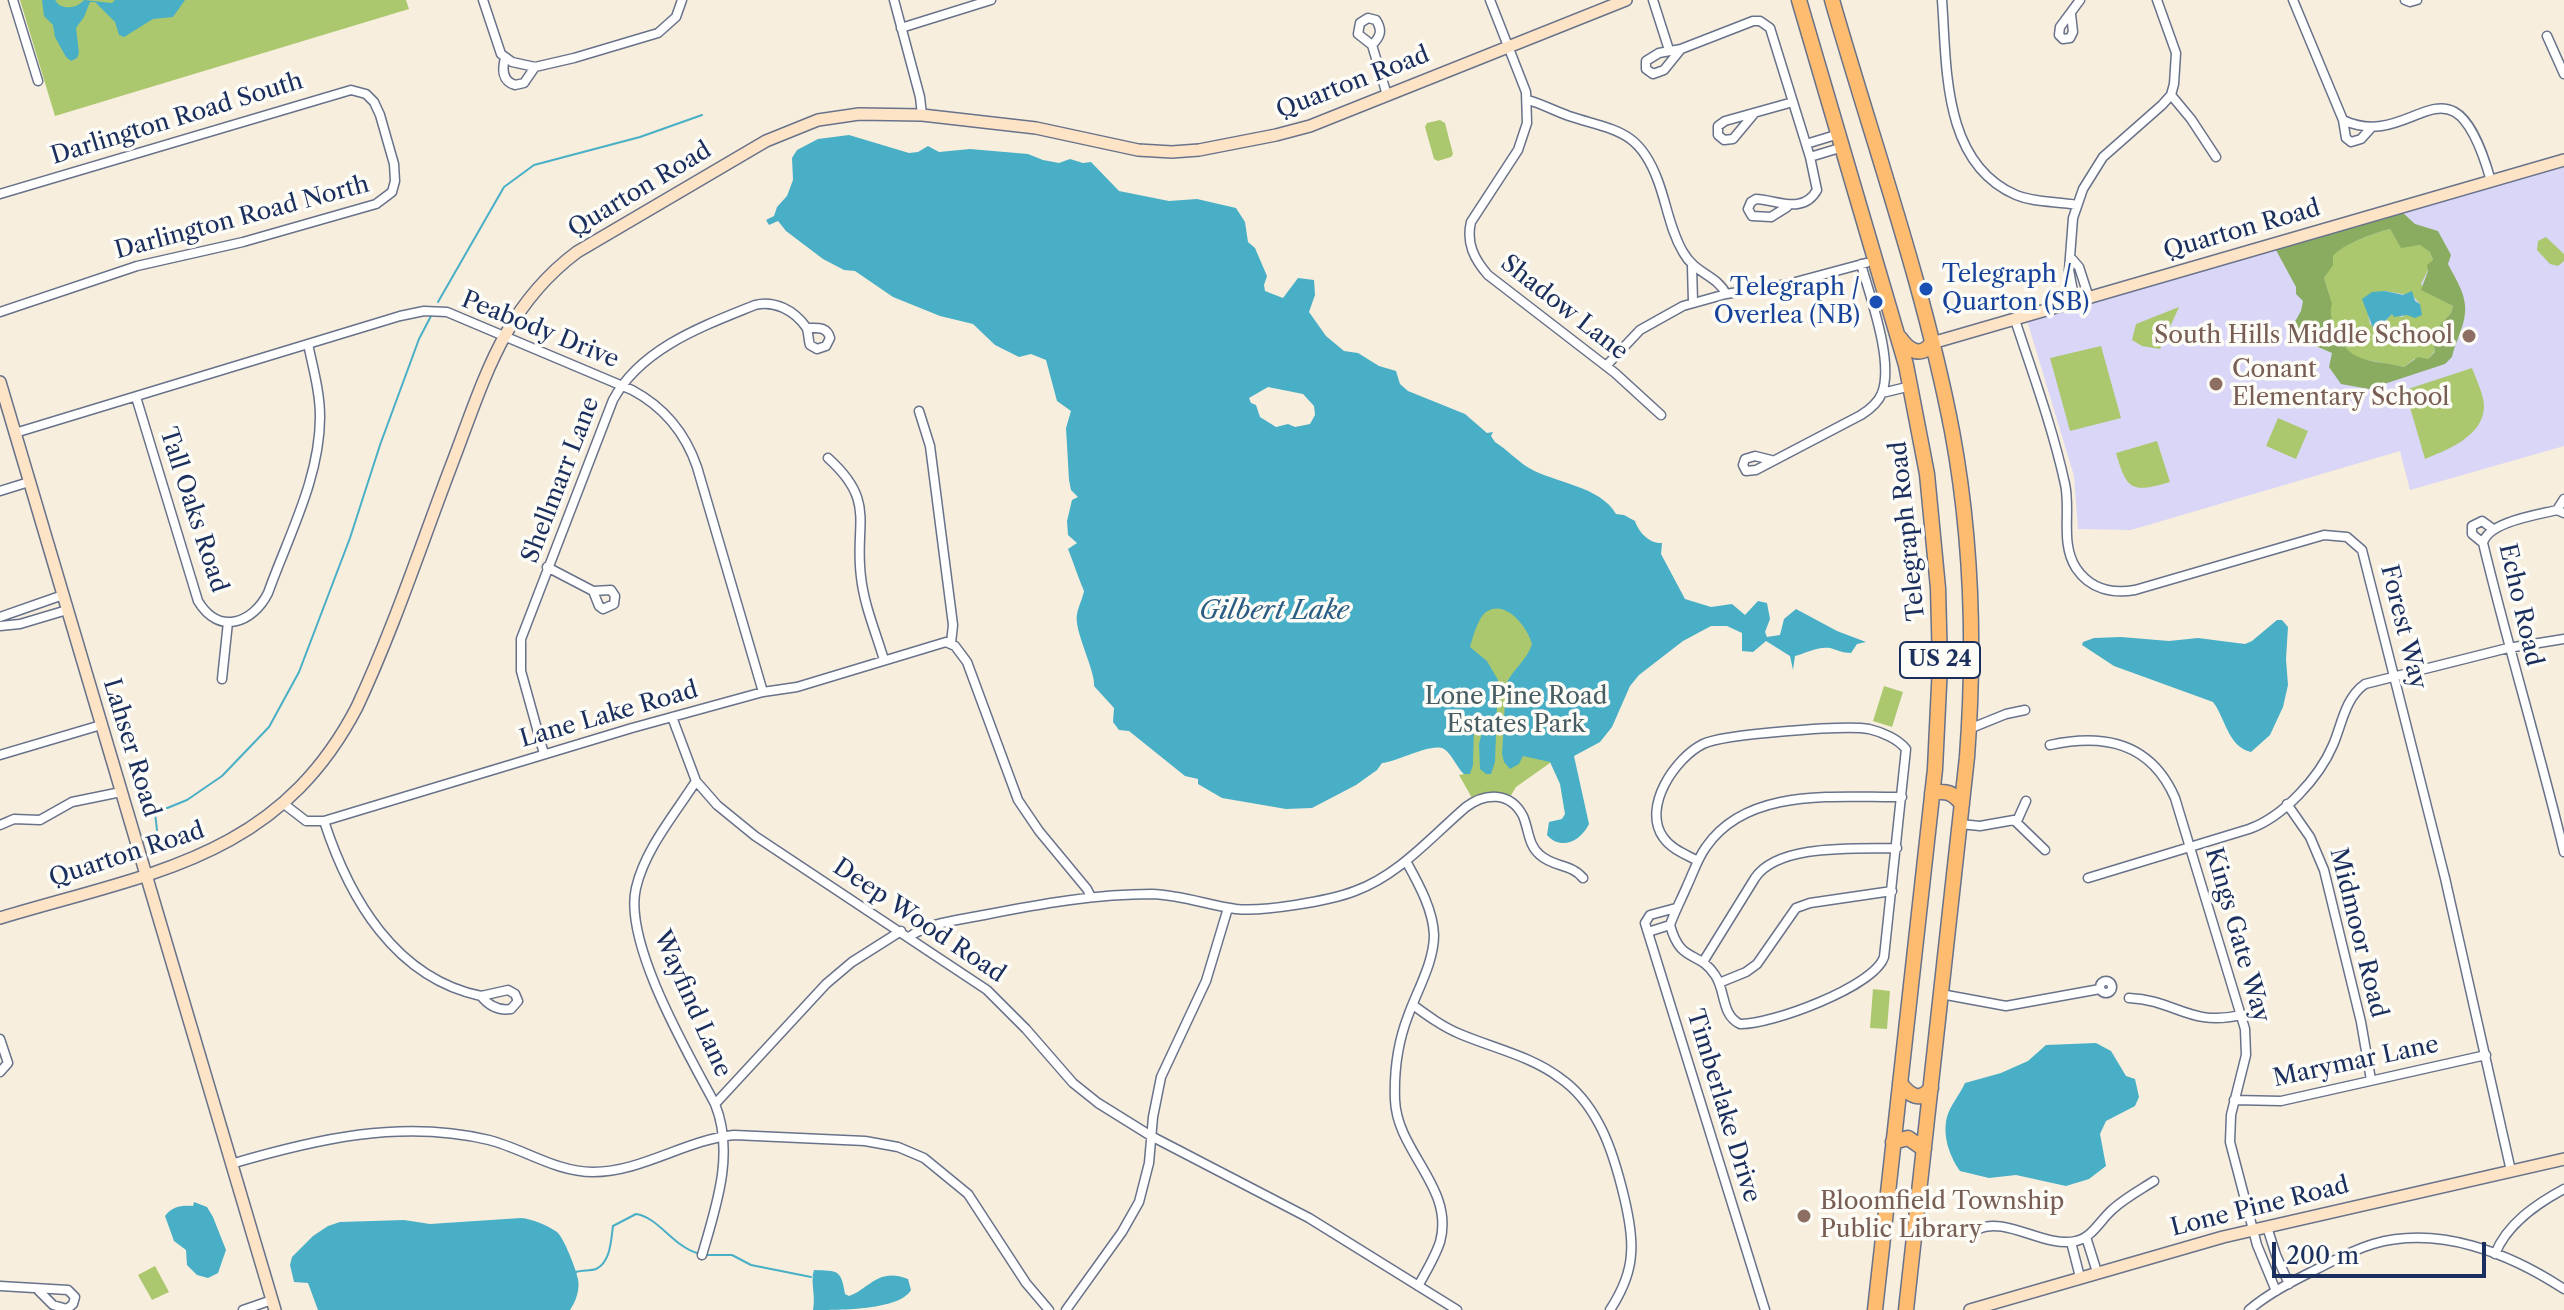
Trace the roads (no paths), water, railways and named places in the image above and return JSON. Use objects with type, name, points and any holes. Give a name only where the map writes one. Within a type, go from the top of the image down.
[{"type":"highway","name":"Telegraph Road","points":[[1799,0],[1824,85],[1847,135],[1911,386],[1927,474],[1938,588],[1939,696],[1932,793],[1875,1310]]},
{"type":"highway","name":"US 24","points":[[1832,0],[1847,87],[1871,136],[1932,343],[1952,434],[1965,535],[1971,639],[1969,729],[1962,804],[1906,1310]]},
{"type":"highway","points":[[1824,85],[1847,87]]},
{"type":"highway","points":[[1847,135],[1871,136]]},
{"type":"highway","points":[[1899,337],[1906,347],[1916,352],[1925,350],[1932,343]]},
{"type":"highway","points":[[1932,793],[1947,791],[1962,804]]},
{"type":"highway","points":[[1900,1083],[1916,1097],[1925,1095],[1931,1088]]},
{"type":"highway","points":[[1893,1142],[1901,1137],[1908,1138],[1924,1149]]},
{"type":"street","points":[[13,0],[38,81]]},
{"type":"street","points":[[483,0],[498,47],[505,58],[535,67],[658,33],[676,17],[682,0]]},
{"type":"street","points":[[894,0],[922,115]]},
{"type":"street","points":[[901,28],[991,0]]},
{"type":"street","points":[[1490,0],[1528,100],[1614,128],[1631,138],[1653,169],[1675,239],[1692,266],[1720,284],[1726,294]]},
{"type":"street","points":[[1653,0],[1669,50]]},
{"type":"street","points":[[1942,0],[1950,94],[1958,129],[1968,152],[1990,178],[2017,195],[2077,205]]},
{"type":"street","points":[[2071,14],[2080,0]]},
{"type":"street","points":[[2075,302],[2069,277],[2071,232],[2083,189],[2103,157],[2171,95],[2177,73],[2176,53],[2157,0]]},
{"type":"street","points":[[2293,0],[2343,120],[2346,138],[2351,142],[2361,139],[2371,128]]},
{"type":"street","points":[[2405,0],[2417,0]]},
{"type":"street","name":"Quarton Road","points":[[0,918],[146,875],[217,849],[284,804],[332,750],[365,691],[504,335],[524,303],[565,261],[766,141],[801,126],[836,117],[875,113],[1036,128],[1138,150],[1179,152],[1222,146],[1295,130],[1619,1]]},
{"type":"street","points":[[1681,49],[1664,70],[1648,73],[1645,66],[1648,58],[1681,49],[1747,23],[1765,24],[1773,33],[1817,182],[1815,195],[1808,201],[1787,207]]},
{"type":"street","points":[[2547,36],[2564,74]]},
{"type":"street","points":[[1372,45],[1387,95]]},
{"type":"street","points":[[505,58],[503,69],[506,79],[515,85],[524,83],[535,67]]},
{"type":"street","name":"Darlington Road South","points":[[0,194],[338,92],[351,90],[366,94]]},
{"type":"street","name":"Darlington Road North","points":[[0,312],[123,270],[243,242],[382,201],[392,192],[396,174],[380,115],[366,94]]},
{"type":"street","points":[[2171,95],[2216,157]]},
{"type":"street","name":"Shadow Lane","points":[[1528,100],[1527,123],[1518,150],[1471,222],[1471,249],[1488,275],[1606,366],[1661,415]]},
{"type":"street","points":[[1753,115],[1793,102]]},
{"type":"street","points":[[2343,120],[2371,128],[2432,110],[2445,109],[2461,114],[2480,146],[2491,181]]},
{"type":"street","points":[[1806,144],[1847,135]]},
{"type":"street","points":[[1810,157],[1847,135]]},
{"type":"street","name":"Quarton Road","points":[[1932,343],[2564,160]]},
{"type":"street","points":[[2072,259],[2079,267],[2089,298]]},
{"type":"street","points":[[1606,366],[1647,325],[1693,302],[1788,284],[1877,260]]},
{"type":"street","points":[[1771,460],[1861,415],[1871,408],[1882,393],[1884,356],[1861,264]]},
{"type":"street","points":[[1692,266],[1693,302]]},
{"type":"street","name":"Shellmarr Lane","points":[[544,754],[523,682],[520,656],[524,631],[621,385],[637,366],[657,351],[755,305],[771,303],[781,307],[807,328]]},
{"type":"street","name":"Peabody Drive","points":[[15,433],[424,311],[447,312],[641,395],[665,413],[680,431],[693,456],[763,692]]},
{"type":"street","name":"Forest Way","points":[[2015,320],[2065,486],[2069,551],[2074,565],[2086,580],[2108,591],[2127,591],[2332,534],[2347,537],[2359,546],[2367,561],[2395,675],[2511,1171]]},
{"type":"street","points":[[222,679],[228,622],[245,619],[262,605],[308,484],[318,445],[320,417],[308,344]]},
{"type":"street","name":"Lahser Road","points":[[0,382],[273,1305]]},
{"type":"street","points":[[1882,393],[1911,386]]},
{"type":"street","name":"Tall Oaks Road","points":[[136,397],[198,601],[213,617],[228,622]]},
{"type":"street","points":[[919,411],[926,427],[937,498],[953,625],[951,643],[967,662],[1018,800],[1091,897]]},
{"type":"street","points":[[828,458],[850,480],[860,505],[861,577],[884,660]]},
{"type":"street","points":[[0,491],[29,482]]},
{"type":"street","name":"Echo Road","points":[[2564,499],[2560,511],[2493,529],[2485,536],[2483,543],[2508,648],[2564,852]]},
{"type":"street","points":[[2483,543],[2472,534],[2472,526],[2482,521],[2493,529]]},
{"type":"street","points":[[547,567],[593,591]]},
{"type":"street","points":[[0,617],[63,595]]},
{"type":"street","points":[[0,626],[67,610]]},
{"type":"street","points":[[2088,878],[2256,827],[2287,804],[2309,782],[2328,755],[2355,692],[2365,684],[2508,648],[2564,639]]},
{"type":"street","name":"Lane Lake Road","points":[[324,821],[672,717],[763,692],[797,687],[951,643]]},
{"type":"street","points":[[1969,729],[2025,710]]},
{"type":"street","name":"Deep Wood Road","points":[[672,717],[696,781],[717,805],[755,836],[973,979],[1001,1002],[1081,1090],[1151,1136],[1309,1218],[1457,1310]]},
{"type":"street","points":[[0,755],[101,725]]},
{"type":"street","points":[[1698,861],[1665,841],[1658,826],[1657,812],[1667,780],[1677,764],[1692,750],[1718,739],[1845,728],[1873,730],[1906,749],[1902,797],[1897,848],[1881,966],[1837,995],[1755,1023],[1740,1024],[1729,1015],[1714,972],[1679,948],[1670,925],[1710,841],[1724,827],[1766,806],[1809,799],[1902,797]]},
{"type":"street","name":"Kings Gate Way","points":[[2050,745],[2100,739],[2126,746],[2143,756],[2169,785],[2191,847],[2246,1038],[2246,1055],[2234,1100],[2230,1142],[2254,1230],[2276,1291]]},
{"type":"street","name":"Wayfind Lane","points":[[696,781],[646,861],[634,905],[635,922],[651,972],[715,1104],[725,1136],[717,1203],[702,1255]]},
{"type":"street","points":[[0,825],[14,819],[40,820],[72,802],[99,799],[121,792]]},
{"type":"street","points":[[715,1104],[826,984],[852,962],[905,934],[961,920],[1091,897],[1167,895],[1228,908],[1258,910],[1346,894],[1376,881],[1406,861],[1475,800],[1495,796],[1508,800],[1522,813],[1532,844],[1540,855],[1550,862],[1571,868],[1583,878]]},
{"type":"street","points":[[2017,821],[2026,801]]},
{"type":"street","points":[[284,804],[306,821],[324,821],[350,886],[382,935],[406,959],[448,986],[481,996]]},
{"type":"street","name":"Midmoor Road","points":[[2287,804],[2314,843],[2324,870],[2361,1022],[2371,1080]]},
{"type":"street","points":[[1960,824],[1980,826],[2011,819],[2017,821],[2045,850]]},
{"type":"street","points":[[1703,962],[1766,865],[1796,853],[1897,848]]},
{"type":"street","points":[[1406,861],[1426,902],[1434,937],[1406,1019],[1398,1055],[1395,1106],[1402,1133],[1434,1188],[1442,1220],[1440,1241],[1418,1286]]},
{"type":"street","points":[[1719,983],[1739,976],[1757,964],[1796,908],[1810,903],[1892,891]]},
{"type":"street","points":[[1066,1310],[1136,1209],[1149,1163],[1161,1077],[1206,981],[1228,908]]},
{"type":"street","name":"Timberlake Drive","points":[[1676,908],[1650,915],[1645,923],[1765,1310]]},
{"type":"street","points":[[1648,932],[1670,925]]},
{"type":"street","points":[[1941,994],[2006,1006],[2100,989]]},
{"type":"street","points":[[2129,998],[2152,1000],[2201,1018],[2241,1015]]},
{"type":"street","points":[[1413,1005],[1456,1032],[1532,1061],[1553,1073],[1570,1086],[1599,1124],[1615,1168],[1631,1231],[1628,1272],[1610,1310]]},
{"type":"street","points":[[0,1039],[8,1063],[0,1072]]},
{"type":"street","name":"Marymar Lane","points":[[2234,1100],[2258,1103],[2281,1101],[2486,1055]]},
{"type":"street","points":[[231,1164],[333,1137],[409,1131],[476,1137],[567,1169],[600,1172],[627,1167],[725,1136],[865,1141],[898,1147],[924,1158],[968,1194],[1026,1283],[1049,1310]]},
{"type":"street","name":"Lone Pine Road","points":[[1970,1310],[2254,1230],[2564,1159]]},
{"type":"street","points":[[1978,1229],[1990,1225],[2002,1226],[2038,1237],[2071,1242],[2086,1237],[2113,1209],[2154,1181]]},
{"type":"street","points":[[2495,1254],[2508,1233],[2528,1212],[2564,1189]]},
{"type":"street","points":[[2267,1227],[2289,1284]]},
{"type":"street","points":[[2086,1237],[2097,1272]]},
{"type":"street","points":[[2249,1310],[2276,1291],[2353,1252],[2389,1240],[2440,1239],[2495,1254],[2564,1289]]},
{"type":"street","points":[[2071,1242],[2080,1277]]},
{"type":"street","points":[[2270,1277],[2282,1271]]},
{"type":"street","points":[[0,1286],[38,1290]]},
{"type":"street","points":[[243,1310],[273,1305]]},
{"type":"water","points":[[42,0],[55,0],[59,5],[69,7],[84,0],[112,3],[115,0],[185,0],[173,17],[153,19],[124,37],[119,35],[115,22],[95,2],[90,2],[76,28],[79,53],[71,61],[55,37],[53,25],[44,16]]},
{"type":"water","name":"Gilbert Lake","points":[[849,135],[909,153],[928,146],[939,152],[970,149],[1028,154],[1059,163],[1070,159],[1091,162],[1119,191],[1169,201],[1197,199],[1236,208],[1245,222],[1248,242],[1255,248],[1267,276],[1265,291],[1283,298],[1298,278],[1314,280],[1315,295],[1309,312],[1326,336],[1344,351],[1358,353],[1379,366],[1396,371],[1400,384],[1408,391],[1465,414],[1487,433],[1493,432],[1491,436],[1495,442],[1529,468],[1588,491],[1609,505],[1616,514],[1635,521],[1646,537],[1662,543],[1661,554],[1685,599],[1711,607],[1732,604],[1745,615],[1758,601],[1767,603],[1770,619],[1765,632],[1767,637],[1780,635],[1784,619],[1796,609],[1837,631],[1866,642],[1857,644],[1851,653],[1826,648],[1795,656],[1793,670],[1790,656],[1766,641],[1753,652],[1742,651],[1742,633],[1727,626],[1711,626],[1683,641],[1639,675],[1630,686],[1612,727],[1600,742],[1574,756],[1589,824],[1581,835],[1570,842],[1558,842],[1547,835],[1549,822],[1562,819],[1565,814],[1560,784],[1550,762],[1523,756],[1519,764],[1510,769],[1504,762],[1506,684],[1532,644],[1521,623],[1501,609],[1483,615],[1470,647],[1487,661],[1498,680],[1495,762],[1491,774],[1480,769],[1479,744],[1484,724],[1481,719],[1474,725],[1470,774],[1464,774],[1444,749],[1431,748],[1382,763],[1356,785],[1312,808],[1286,809],[1222,798],[1198,784],[1198,779],[1185,776],[1129,731],[1119,730],[1113,722],[1114,708],[1094,686],[1077,623],[1084,591],[1068,549],[1077,543],[1068,535],[1067,521],[1072,500],[1078,497],[1071,490],[1069,480],[1066,428],[1071,411],[1057,401],[1046,360],[1031,354],[1019,357],[995,345],[973,324],[940,316],[893,297],[855,271],[844,270],[823,259],[786,231],[778,221],[769,225],[766,220],[774,216],[793,180],[792,158],[797,150],[818,139]],"holes":[[[1268,387],[1303,394],[1314,406],[1315,415],[1310,424],[1295,427],[1288,424],[1276,427],[1260,417],[1256,405],[1249,398]]]},
{"type":"water","points":[[2412,291],[2422,315],[2415,318],[2407,315],[2394,317],[2392,314],[2377,329],[2373,328],[2362,299],[2372,292],[2403,295]]},
{"type":"water","points":[[2277,620],[2282,620],[2288,627],[2288,685],[2283,707],[2270,735],[2251,752],[2232,738],[2213,702],[2114,666],[2082,645],[2094,638],[2121,637],[2169,641],[2198,638],[2245,644]]},
{"type":"water","points":[[2096,1043],[2111,1051],[2126,1076],[2135,1079],[2139,1097],[2135,1106],[2106,1121],[2100,1134],[2106,1166],[2089,1179],[2066,1186],[2016,1175],[1989,1178],[1960,1171],[1948,1146],[1946,1124],[1950,1109],[1965,1083],[2001,1073],[2028,1061],[2046,1045]]},
{"type":"water","points":[[194,1202],[207,1207],[226,1250],[218,1273],[208,1278],[197,1275],[187,1265],[186,1250],[174,1241],[165,1216],[178,1207],[193,1206]]},
{"type":"water","points":[[521,1218],[549,1227],[563,1240],[578,1283],[577,1295],[570,1310],[318,1310],[308,1283],[294,1282],[290,1265],[292,1257],[313,1236],[340,1222],[404,1220],[430,1224]]},
{"type":"water","points":[[814,1270],[837,1273],[845,1294],[849,1296],[890,1275],[908,1279],[911,1290],[905,1297],[883,1305],[813,1310]]},
{"type":"waterway","points":[[438,302],[504,187],[534,165],[640,137],[702,115]]},
{"type":"waterway","points":[[157,830],[155,813],[187,800],[222,776],[269,727],[299,672],[350,538],[419,339],[431,316]]},
{"type":"waterway","points":[[576,1272],[601,1266],[609,1250],[613,1226],[636,1214],[651,1220],[680,1244],[697,1253]]},
{"type":"waterway","points":[[707,1255],[732,1255],[751,1265],[811,1277]]},
{"type":"place","name":"Telegraph / Quarton (SB)","points":[[1926,289]]},
{"type":"place","name":"Telegraph / Overlea (NB)","points":[[1876,302]]},
{"type":"place","name":"South Hills Middle School","points":[[2469,336]]},
{"type":"place","name":"Conant Elementary School","points":[[2216,384]]},
{"type":"place","name":"Bloomfield Township Public Library","points":[[1804,1216]]},
{"type":"park label","name":"Lone Pine Road Estates Park","points":[[1516,711]]}]
